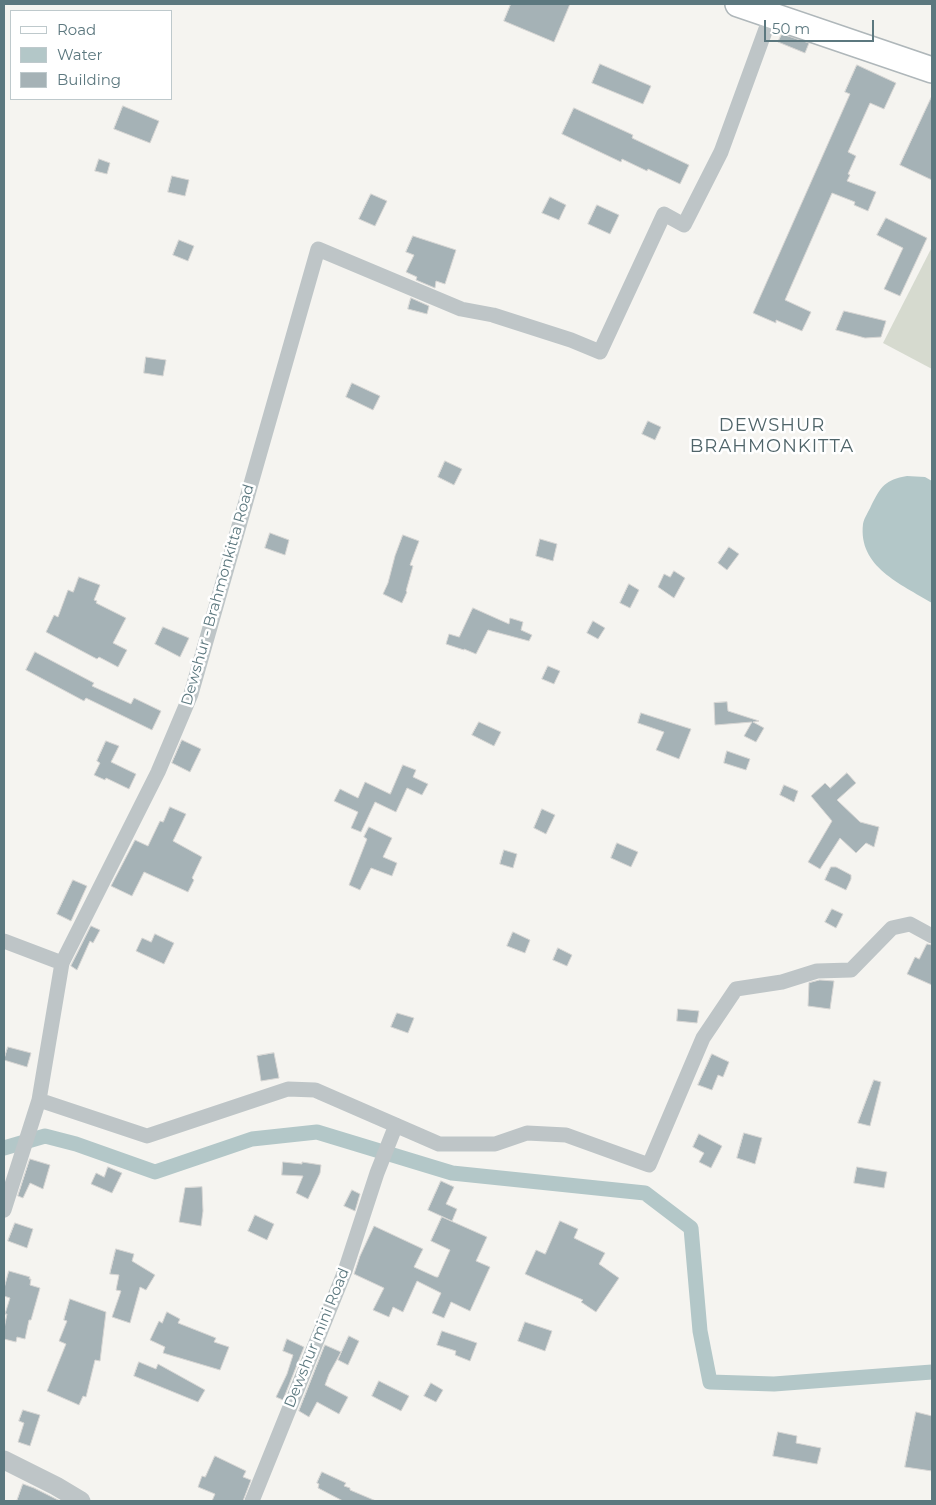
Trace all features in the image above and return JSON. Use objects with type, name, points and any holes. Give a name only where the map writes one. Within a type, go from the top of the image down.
[{"type":"main road","points":[[738,4],[932,70]]},
{"type":"street","name":"Dewshur - Brahmonkitta Road","points":[[4,1210],[39,1100],[62,963],[158,772],[191,694],[318,249],[461,309],[493,315],[572,340],[600,352],[664,214],[684,225],[721,152],[771,15]]},
{"type":"street","points":[[39,1100],[147,1136],[288,1089],[315,1090],[439,1144],[495,1144],[527,1133],[566,1135],[649,1165],[703,1038],[736,989],[782,982],[817,971],[851,970],[892,928],[910,924],[932,936]]},
{"type":"street","points":[[4,941],[62,963]]},
{"type":"street","name":"Dewshur mini Road","points":[[252,1501],[345,1271],[377,1173],[396,1125]]},
{"type":"street","points":[[4,1460],[56,1486],[80,1501]]},
{"type":"shaded area","points":[[932,247],[932,369],[883,343]]},
{"type":"water","points":[[907,476],[925,477],[932,481],[932,603],[895,581],[874,563],[867,552],[863,539],[863,524],[881,489],[889,482]]},
{"type":"building","points":[[511,4],[570,4],[554,42],[504,21]]},
{"type":"building","points":[[782,34],[809,43],[805,53],[778,42]]},
{"type":"building","points":[[600,64],[651,86],[643,104],[592,83]]},
{"type":"building","points":[[857,65],[896,83],[884,109],[870,103],[848,152],[856,156],[847,181],[876,192],[868,211],[854,205],[855,202],[832,193],[785,300],[811,312],[802,331],[753,313],[850,94],[845,92]]},
{"type":"building","points":[[932,96],[932,180],[900,165]]},
{"type":"building","points":[[123,106],[159,121],[150,143],[114,129]]},
{"type":"building","points":[[574,108],[633,135],[632,138],[689,165],[680,184],[622,159],[621,162],[562,134]]},
{"type":"building","points":[[99,159],[110,163],[107,174],[95,171]]},
{"type":"building","points":[[172,176],[189,180],[185,196],[168,192]]},
{"type":"building","points":[[371,194],[387,201],[375,226],[359,219]]},
{"type":"building","points":[[550,197],[566,205],[559,220],[542,213]]},
{"type":"building","points":[[597,205],[619,215],[610,234],[588,224]]},
{"type":"building","points":[[886,218],[927,238],[900,296],[884,289],[903,248],[877,235]]},
{"type":"building","points":[[413,236],[456,250],[445,284],[436,281],[435,288],[416,280],[417,277],[406,272],[414,255],[406,252]]},
{"type":"building","points":[[179,240],[194,246],[188,261],[173,255]]},
{"type":"building","points":[[411,298],[429,306],[427,314],[408,309]]},
{"type":"building","points":[[844,311],[886,321],[881,337],[865,338],[836,330]]},
{"type":"building","points":[[146,357],[166,360],[163,376],[144,373]]},
{"type":"building","points":[[352,383],[380,396],[373,410],[346,397]]},
{"type":"building","points":[[648,421],[661,427],[655,440],[642,434]]},
{"type":"building","points":[[445,461],[462,469],[454,485],[438,477]]},
{"type":"building","points":[[270,533],[289,540],[285,555],[265,548]]},
{"type":"building","points":[[403,535],[419,541],[410,565],[413,566],[407,592],[402,603],[383,594]]},
{"type":"building","points":[[540,539],[557,544],[553,561],[536,556]]},
{"type":"building","points":[[729,547],[739,554],[727,570],[718,563]]},
{"type":"building","points":[[674,571],[685,578],[674,598],[658,587],[664,574],[670,577]]},
{"type":"building","points":[[79,577],[100,585],[94,600],[97,601],[96,603],[126,618],[113,643],[127,650],[118,667],[99,657],[97,659],[46,632],[54,615],[58,617],[68,590],[73,592]]},
{"type":"building","points":[[629,584],[639,590],[630,608],[620,603]]},
{"type":"building","points":[[473,608],[509,624],[510,618],[523,622],[521,630],[532,635],[529,641],[488,630],[476,654],[446,644],[449,634],[459,637]]},
{"type":"building","points":[[593,621],[605,628],[598,639],[587,633]]},
{"type":"building","points":[[163,627],[189,638],[180,657],[155,644]]},
{"type":"building","points":[[35,652],[94,683],[92,686],[131,704],[134,698],[161,711],[152,730],[86,698],[84,701],[26,670]]},
{"type":"building","points":[[548,666],[560,671],[554,684],[542,679]]},
{"type":"building","points":[[727,702],[728,711],[759,721],[753,722],[764,728],[756,742],[744,736],[752,722],[715,725],[714,703]]},
{"type":"building","points":[[641,713],[691,729],[679,759],[656,750],[664,732],[638,723]]},
{"type":"building","points":[[479,722],[501,732],[494,746],[472,735]]},
{"type":"building","points":[[182,740],[201,749],[190,772],[172,763]]},
{"type":"building","points":[[106,741],[119,746],[111,762],[136,774],[129,789],[106,778],[105,780],[94,775],[100,763],[97,761]]},
{"type":"building","points":[[727,751],[750,759],[746,770],[724,763]]},
{"type":"building","points":[[403,765],[416,770],[413,777],[428,784],[422,795],[407,788],[396,812],[375,802],[361,832],[351,828],[358,812],[334,801],[340,789],[358,798],[365,782],[390,794]]},
{"type":"building","points":[[847,773],[856,783],[837,800],[860,822],[879,827],[874,847],[866,843],[856,853],[840,838],[820,869],[808,862],[832,821],[811,796],[825,783],[830,788]]},
{"type":"building","points":[[784,785],[798,791],[794,802],[780,795]]},
{"type":"building","points":[[170,807],[186,814],[173,841],[202,857],[188,892],[144,872],[132,896],[111,886],[135,840],[148,846],[160,821],[163,822]]},
{"type":"building","points":[[542,809],[555,815],[546,834],[534,828]]},
{"type":"building","points":[[369,827],[392,838],[383,857],[397,863],[392,876],[371,868],[360,890],[349,885],[367,839],[364,837]]},
{"type":"building","points":[[617,843],[638,852],[631,867],[611,858]]},
{"type":"building","points":[[504,850],[517,854],[513,868],[500,864]]},
{"type":"building","points":[[831,867],[836,867],[851,875],[846,890],[825,880]]},
{"type":"building","points":[[73,880],[87,886],[71,921],[57,914]]},
{"type":"building","points":[[832,909],[843,914],[836,928],[825,922]]},
{"type":"building","points":[[91,926],[100,930],[93,943],[90,941],[77,970],[71,966]]},
{"type":"building","points":[[513,932],[530,940],[525,953],[507,946]]},
{"type":"building","points":[[155,934],[174,943],[164,964],[136,951],[142,938],[151,942]]},
{"type":"building","points":[[927,944],[932,945],[932,985],[907,974],[915,957],[919,959]]},
{"type":"building","points":[[558,948],[572,955],[567,966],[553,960]]},
{"type":"building","points":[[820,980],[834,981],[830,1009],[808,1006],[809,983]]},
{"type":"building","points":[[678,1009],[699,1011],[697,1023],[677,1021]]},
{"type":"building","points":[[397,1013],[414,1018],[408,1033],[391,1027]]},
{"type":"building","points":[[8,1047],[31,1053],[27,1067],[4,1060]]},
{"type":"building","points":[[274,1053],[279,1078],[261,1081],[257,1056]]},
{"type":"building","points":[[712,1054],[729,1062],[723,1077],[718,1075],[712,1090],[698,1085]]},
{"type":"building","points":[[874,1080],[881,1082],[870,1126],[858,1123]]},
{"type":"building","points":[[744,1133],[762,1138],[755,1164],[737,1158]]},
{"type":"building","points":[[699,1134],[722,1146],[711,1168],[699,1162],[704,1153],[693,1147]]},
{"type":"building","points":[[30,1159],[50,1165],[43,1189],[30,1183],[23,1198],[18,1196]]},
{"type":"building","points":[[283,1162],[321,1165],[320,1173],[308,1199],[296,1193],[303,1176],[282,1175]]},
{"type":"building","points":[[108,1167],[122,1173],[112,1193],[91,1184],[96,1173],[104,1177]]},
{"type":"building","points":[[857,1167],[887,1172],[884,1188],[854,1183]]},
{"type":"building","points":[[441,1181],[454,1187],[446,1204],[457,1209],[452,1221],[428,1210]]},
{"type":"building","points":[[202,1187],[203,1211],[201,1226],[179,1222],[185,1188]]},
{"type":"building","points":[[352,1190],[360,1194],[355,1211],[344,1206]]},
{"type":"building","points":[[255,1215],[274,1224],[267,1240],[248,1231]]},
{"type":"building","points":[[442,1217],[487,1237],[476,1261],[490,1267],[470,1311],[451,1302],[444,1318],[432,1313],[441,1293],[417,1281],[403,1312],[393,1307],[389,1317],[373,1310],[384,1288],[354,1274],[374,1226],[423,1249],[414,1267],[438,1277],[450,1250],[431,1241]]},
{"type":"building","points":[[560,1221],[578,1229],[574,1238],[605,1253],[599,1264],[619,1278],[596,1312],[581,1302],[583,1300],[525,1274],[536,1250],[545,1254]]},
{"type":"building","points":[[15,1223],[33,1229],[27,1248],[8,1241]]},
{"type":"building","points":[[116,1249],[134,1254],[132,1261],[155,1275],[146,1290],[140,1287],[130,1323],[112,1317],[121,1291],[116,1290],[119,1275],[110,1274]]},
{"type":"building","points":[[9,1271],[30,1277],[30,1285],[40,1288],[31,1320],[29,1320],[25,1339],[17,1337],[16,1342],[4,1339],[7,1314],[5,1314],[10,1298],[4,1296],[4,1289]]},
{"type":"building","points":[[70,1299],[106,1312],[100,1361],[95,1360],[86,1397],[83,1396],[79,1405],[47,1391],[66,1344],[59,1341],[67,1321],[64,1320]]},
{"type":"building","points":[[167,1312],[180,1319],[178,1323],[216,1338],[214,1342],[229,1347],[220,1370],[163,1353],[165,1347],[150,1340],[159,1321],[162,1323]]},
{"type":"building","points":[[525,1322],[552,1331],[545,1351],[518,1341]]},
{"type":"building","points":[[442,1331],[477,1343],[470,1361],[455,1355],[456,1351],[437,1345]]},
{"type":"building","points":[[349,1336],[359,1341],[348,1365],[338,1360]]},
{"type":"building","points":[[287,1339],[304,1347],[283,1400],[276,1397],[287,1374],[293,1355],[283,1351]]},
{"type":"building","points":[[325,1345],[341,1352],[325,1385],[348,1397],[339,1414],[317,1402],[309,1417],[299,1411]]},
{"type":"building","points":[[139,1362],[156,1369],[158,1364],[205,1390],[198,1402],[134,1376]]},
{"type":"building","points":[[379,1381],[409,1396],[401,1411],[372,1396]]},
{"type":"building","points":[[431,1383],[443,1390],[436,1402],[424,1396]]},
{"type":"building","points":[[23,1410],[40,1415],[30,1446],[18,1442],[24,1423],[19,1421]]},
{"type":"building","points":[[916,1412],[932,1416],[932,1471],[905,1467]]},
{"type":"building","points":[[778,1432],[797,1436],[796,1443],[821,1448],[817,1464],[773,1456]]},
{"type":"building","points":[[215,1456],[246,1471],[243,1477],[251,1480],[243,1501],[212,1501],[215,1494],[198,1487],[202,1476],[205,1477]]},
{"type":"building","points":[[322,1472],[346,1483],[344,1486],[350,1488],[350,1490],[376,1501],[343,1501],[318,1488],[319,1484],[317,1483]]},
{"type":"building","points":[[23,1484],[34,1488],[60,1501],[17,1501]]},
{"type":"waterway","points":[[4,1148],[45,1136],[76,1144],[155,1172],[252,1139],[317,1132],[452,1173],[645,1193],[691,1228],[700,1331],[710,1382],[774,1384],[932,1372]]},
{"type":"district","name":"DEWSHUR BRAHMONKITTA","points":[[772,436]]}]
